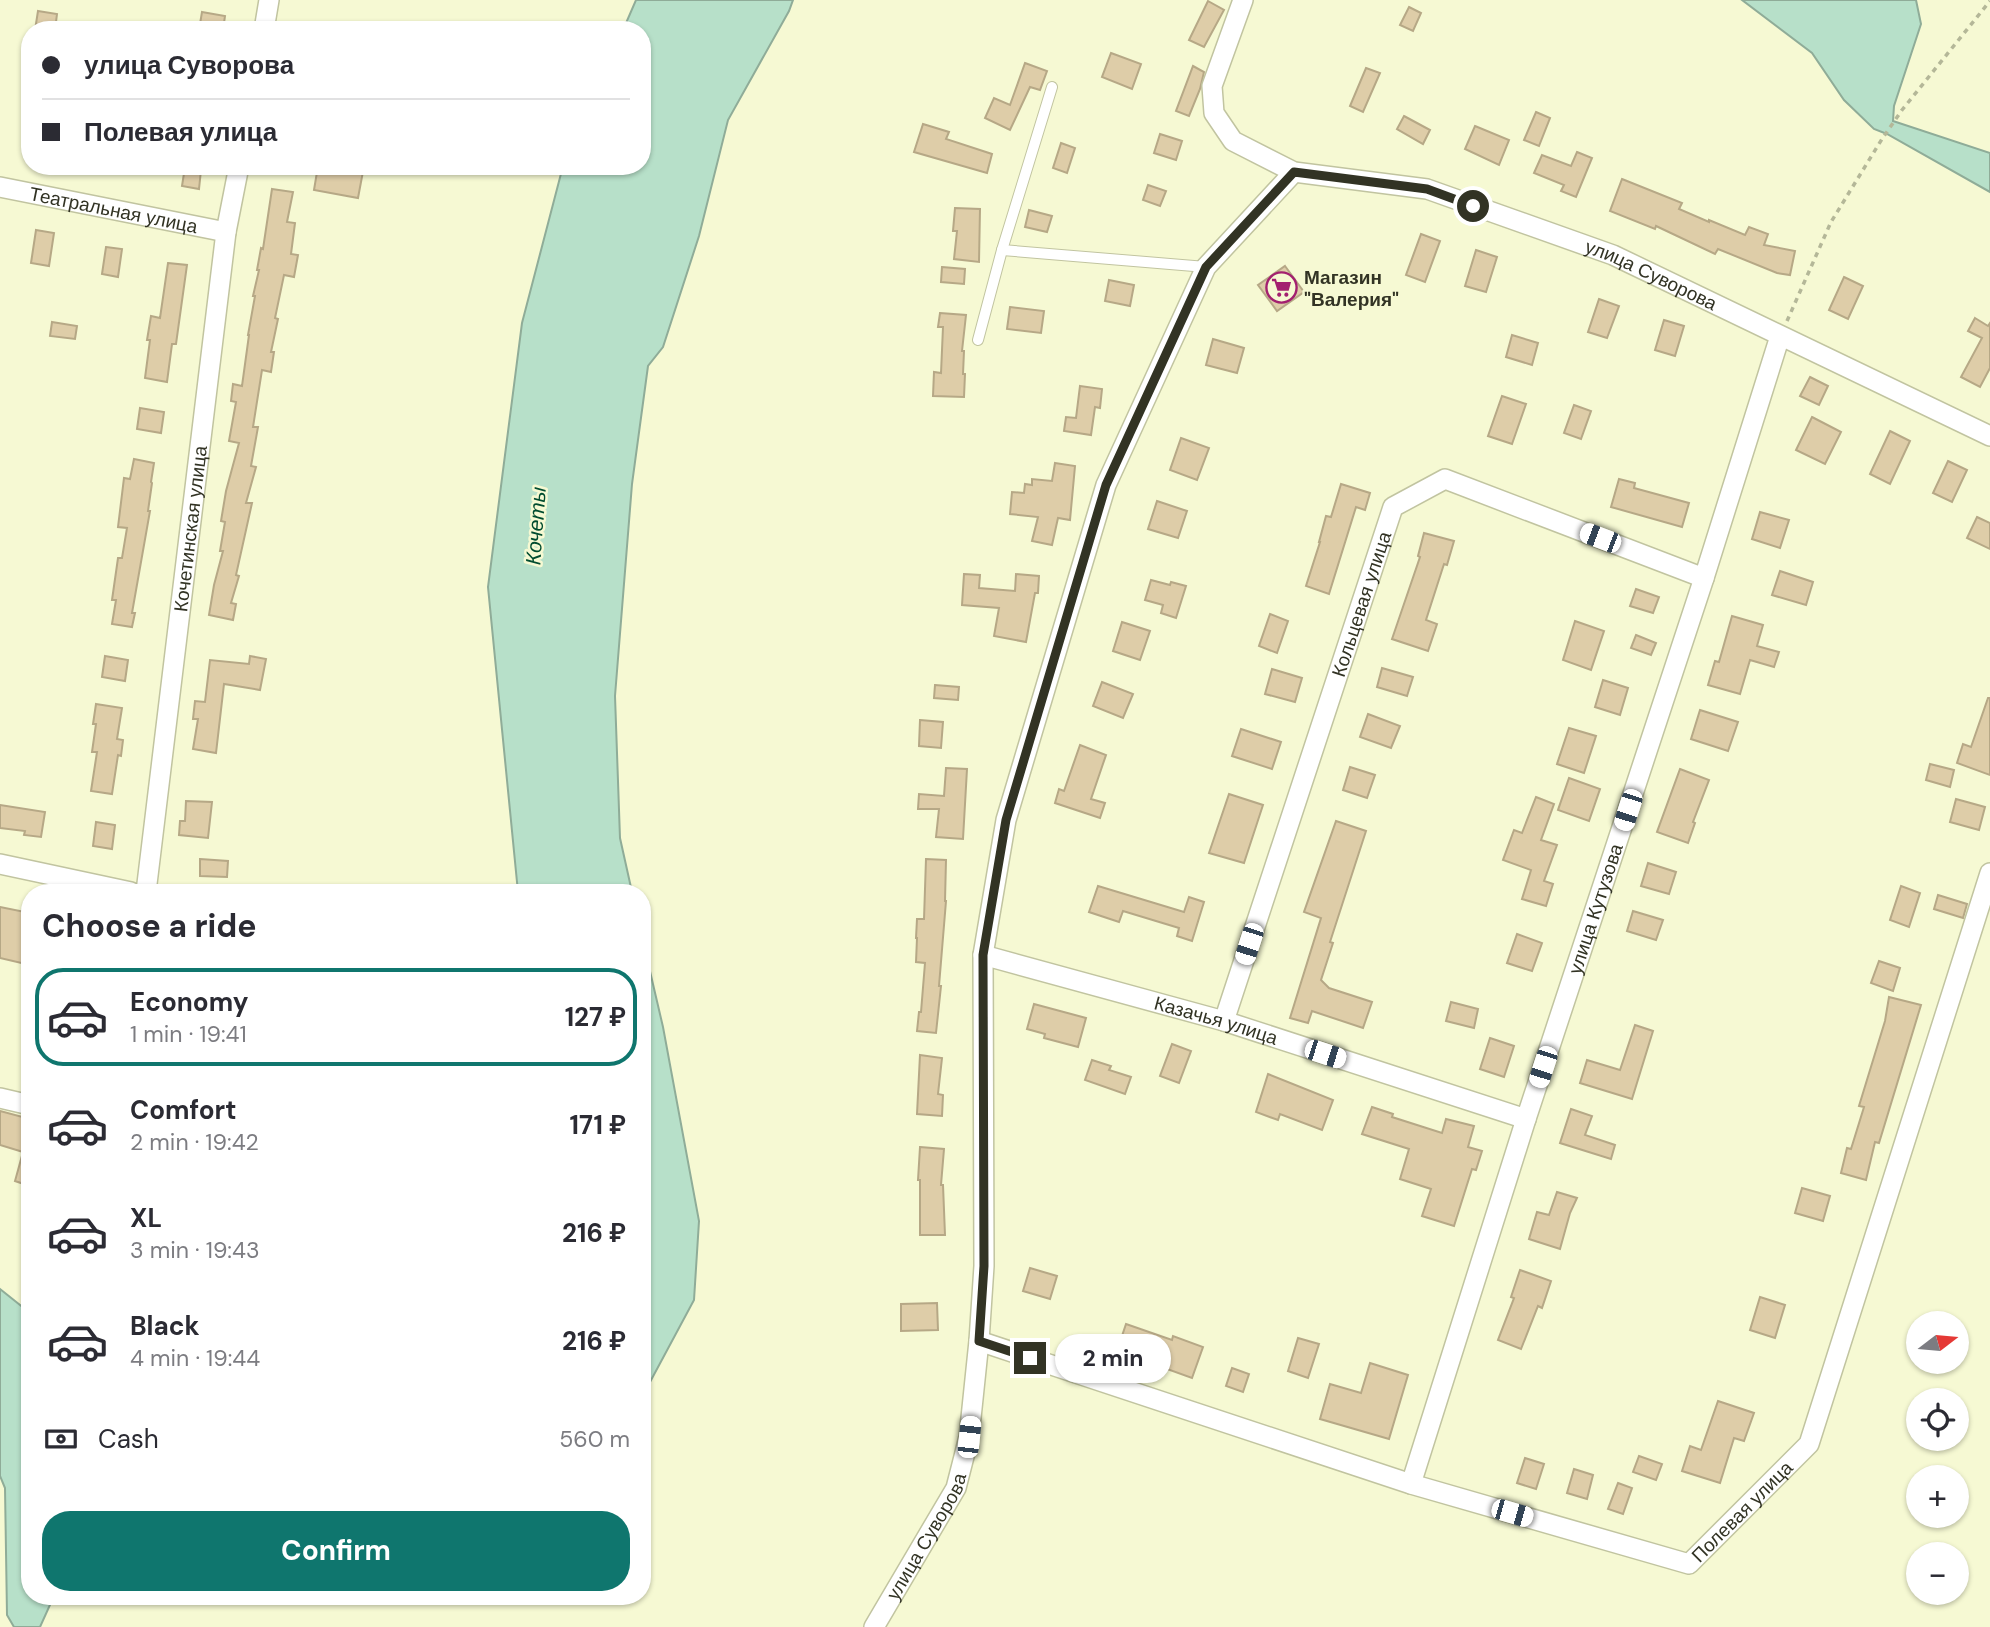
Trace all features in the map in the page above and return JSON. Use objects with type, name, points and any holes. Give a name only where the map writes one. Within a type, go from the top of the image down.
[{"type":"street","points":[[266,21],[269,0]]},
{"type":"street","name":"улица Суворова","points":[[1243,0],[1212,86],[1214,113],[1233,141],[1294,172],[1427,189],[1614,255],[1990,436]]},
{"type":"street","name":"улица Суворова","points":[[874,1627],[956,1488],[969,1437],[984,1266],[983,955],[1006,820],[1106,485],[1206,267],[1294,172]]},
{"type":"street","name":"Кочетинская улица","points":[[147,884],[226,232],[237,175]]},
{"type":"street","name":"Театральная улица","points":[[0,187],[226,232]]},
{"type":"street","name":"улица Кутузова","points":[[1411,1484],[1780,336]]},
{"type":"street","name":"Кольцевая улица","points":[[1224,1021],[1393,508],[1445,479],[1704,578]]},
{"type":"street","points":[[0,864],[94,884]]},
{"type":"street","name":"Полевая улица","points":[[979,1341],[1411,1484],[1689,1564],[1809,1444],[1990,873]]},
{"type":"street","name":"Казачья улица","points":[[983,955],[1224,1021],[1527,1119]]},
{"type":"street","points":[[0,1098],[21,1103]]},
{"type":"lane","points":[[978,340],[1002,250],[1052,87]]},
{"type":"lane","points":[[1002,250],[1206,267]]},
{"type":"path","points":[[1780,336],[1831,222],[1882,139],[1990,1]]},
{"type":"water","name":"Кочеты","points":[[636,0],[793,0],[728,120],[699,236],[663,347],[648,366],[632,484],[615,696],[620,838],[630,884],[517,884],[488,587],[522,323],[561,175],[651,175],[651,21],[627,21]]},
{"type":"water","points":[[1742,0],[1916,0],[1921,24],[1894,106],[1893,121],[1990,153],[1990,192],[1874,129],[1844,100],[1812,53]]},
{"type":"water","points":[[651,976],[699,1221],[694,1300],[651,1380]]},
{"type":"water","points":[[0,1289],[21,1306],[21,1605],[50,1605],[40,1627],[14,1627],[7,1615],[5,1488],[0,1476]]},
{"type":"building","points":[[1208,1],[1224,10],[1204,47],[1189,40]]},
{"type":"building","points":[[1409,7],[1421,13],[1413,31],[1400,25]]},
{"type":"building","points":[[38,11],[57,14],[56,21],[36,21]]},
{"type":"building","points":[[202,12],[225,16],[224,21],[200,21]]},
{"type":"building","points":[[1111,53],[1141,64],[1132,89],[1102,77]]},
{"type":"building","points":[[1025,63],[1047,71],[1040,90],[1030,87],[1010,130],[985,118],[994,98],[1010,105]]},
{"type":"building","points":[[1193,66],[1204,72],[1189,116],[1176,111]]},
{"type":"building","points":[[1366,68],[1380,73],[1363,112],[1350,106]]},
{"type":"building","points":[[1536,112],[1550,118],[1539,146],[1524,140]]},
{"type":"building","points":[[1404,116],[1430,130],[1423,144],[1397,129]]},
{"type":"building","points":[[923,124],[949,132],[946,139],[992,154],[987,173],[914,152]]},
{"type":"building","points":[[1475,126],[1509,140],[1499,165],[1465,149]]},
{"type":"building","points":[[1160,134],[1182,141],[1176,160],[1154,153]]},
{"type":"building","points":[[1061,143],[1075,148],[1067,173],[1053,168]]},
{"type":"building","points":[[1577,152],[1592,158],[1576,197],[1561,191],[1564,185],[1534,173],[1542,155],[1571,166]]},
{"type":"building","points":[[184,175],[200,175],[199,189],[182,186]]},
{"type":"building","points":[[316,175],[362,175],[358,198],[314,190]]},
{"type":"building","points":[[1622,179],[1682,203],[1679,209],[1709,222],[1745,235],[1749,227],[1768,234],[1764,245],[1795,251],[1790,275],[1777,273],[1718,249],[1715,254],[1656,226],[1655,229],[1610,211]]},
{"type":"building","points":[[1148,185],[1166,191],[1160,206],[1143,200]]},
{"type":"building","points":[[272,189],[293,192],[287,222],[295,223],[291,254],[298,255],[294,277],[284,275],[275,318],[278,319],[271,352],[274,352],[271,372],[262,370],[253,427],[258,427],[251,466],[256,467],[246,503],[252,503],[236,575],[239,576],[231,603],[236,604],[233,620],[209,615],[223,551],[220,551],[225,522],[221,521],[226,491],[239,443],[229,441],[236,402],[231,401],[233,384],[242,386],[253,296]]},
{"type":"building","points":[[955,208],[980,209],[979,262],[954,259],[957,231],[953,231]]},
{"type":"building","points":[[1029,210],[1052,216],[1047,232],[1025,227]]},
{"type":"building","points":[[36,230],[54,233],[49,266],[31,263]]},
{"type":"building","points":[[1421,234],[1440,241],[1425,282],[1406,275]]},
{"type":"building","points":[[106,247],[122,249],[118,277],[102,274]]},
{"type":"building","points":[[1476,250],[1497,257],[1486,292],[1465,286]]},
{"type":"building","points":[[168,263],[187,265],[176,344],[172,344],[167,382],[145,378],[151,316],[160,318]]},
{"type":"building","name":"Магазин \"Валерия\"","points":[[1285,266],[1304,292],[1277,311],[1258,285]]},
{"type":"building","points":[[942,267],[965,269],[964,284],[941,282]]},
{"type":"building","points":[[1844,277],[1863,286],[1848,319],[1829,310]]},
{"type":"building","points":[[1109,280],[1134,285],[1130,306],[1105,301]]},
{"type":"building","points":[[1599,299],[1619,306],[1607,338],[1588,332]]},
{"type":"building","points":[[1010,307],[1044,311],[1041,333],[1007,329]]},
{"type":"building","points":[[940,313],[966,315],[962,351],[964,397],[933,396],[934,372],[941,373],[943,327],[938,327]]},
{"type":"building","points":[[1975,318],[1988,326],[1990,323],[1990,368],[1980,387],[1961,377],[1982,338],[1968,331]]},
{"type":"building","points":[[1664,320],[1684,326],[1675,356],[1655,350]]},
{"type":"building","points":[[52,322],[77,326],[75,339],[50,336]]},
{"type":"building","points":[[1512,335],[1538,343],[1532,365],[1506,357]]},
{"type":"building","points":[[1213,339],[1244,348],[1237,373],[1206,365]]},
{"type":"building","points":[[1810,377],[1828,386],[1819,405],[1800,396]]},
{"type":"building","points":[[1080,386],[1102,389],[1100,408],[1095,407],[1091,435],[1064,431],[1066,417],[1076,418]]},
{"type":"building","points":[[1502,396],[1526,404],[1512,444],[1488,436]]},
{"type":"building","points":[[1574,405],[1591,411],[1581,439],[1564,433]]},
{"type":"building","points":[[140,408],[164,412],[161,433],[137,429]]},
{"type":"building","points":[[1812,417],[1841,432],[1825,464],[1796,450]]},
{"type":"building","points":[[1890,431],[1910,441],[1890,484],[1870,474]]},
{"type":"building","points":[[1181,438],[1209,448],[1197,480],[1170,470]]},
{"type":"building","points":[[134,459],[154,463],[150,511],[132,613],[135,613],[132,627],[112,624],[116,600],[112,600],[118,558],[122,558],[127,528],[118,527],[124,478],[130,479]]},
{"type":"building","points":[[1948,461],[1967,470],[1952,502],[1933,493]]},
{"type":"building","points":[[1055,463],[1075,466],[1070,520],[1058,518],[1052,545],[1032,541],[1038,517],[1010,514],[1012,492],[1024,493],[1025,484],[1032,485],[1032,479],[1052,481]]},
{"type":"building","points":[[1619,479],[1635,483],[1634,488],[1689,503],[1682,527],[1611,507]]},
{"type":"building","points":[[1341,484],[1370,493],[1365,510],[1356,507],[1329,594],[1306,586],[1326,516],[1331,517]]},
{"type":"building","points":[[1157,501],[1187,511],[1178,538],[1148,529]]},
{"type":"building","points":[[1760,512],[1789,520],[1780,548],[1752,539]]},
{"type":"building","points":[[1977,517],[1990,523],[1990,549],[1967,538]]},
{"type":"building","points":[[1424,533],[1454,541],[1426,620],[1437,624],[1428,651],[1392,639],[1420,557],[1418,556]]},
{"type":"building","points":[[1780,571],[1813,582],[1806,605],[1772,595]]},
{"type":"building","points":[[964,574],[980,575],[979,588],[1015,591],[1016,574],[1039,576],[1038,593],[1035,593],[1026,642],[994,636],[999,608],[962,605]]},
{"type":"building","points":[[1151,580],[1186,586],[1176,618],[1161,613],[1163,605],[1145,600]]},
{"type":"building","points":[[1636,589],[1659,597],[1653,613],[1630,606]]},
{"type":"building","points":[[1270,614],[1288,621],[1277,653],[1259,646]]},
{"type":"building","points":[[1732,616],[1763,625],[1757,646],[1779,652],[1774,667],[1750,660],[1740,694],[1708,685],[1715,661],[1719,662]]},
{"type":"building","points":[[1575,621],[1604,631],[1591,670],[1563,660]]},
{"type":"building","points":[[1122,622],[1150,631],[1140,660],[1113,651]]},
{"type":"building","points":[[1636,635],[1656,643],[1651,655],[1631,648]]},
{"type":"building","points":[[105,656],[128,660],[125,681],[102,677]]},
{"type":"building","points":[[250,656],[266,659],[260,690],[224,684],[216,753],[193,749],[198,719],[193,719],[195,701],[205,702],[210,660],[249,664]]},
{"type":"building","points":[[1382,668],[1413,677],[1407,696],[1377,687]]},
{"type":"building","points":[[1272,669],[1302,678],[1295,702],[1265,694]]},
{"type":"building","points":[[1603,680],[1628,688],[1620,715],[1595,707]]},
{"type":"building","points":[[1102,682],[1133,694],[1123,718],[1093,706]]},
{"type":"building","points":[[935,685],[959,687],[958,700],[934,698]]},
{"type":"building","points":[[1988,698],[1990,775],[1957,763],[1963,744],[1971,747]]},
{"type":"building","points":[[96,704],[122,708],[117,739],[123,740],[112,794],[91,791],[97,752],[92,752]]},
{"type":"building","points":[[1700,710],[1738,722],[1728,751],[1691,739]]},
{"type":"building","points":[[1368,714],[1400,726],[1391,748],[1360,737]]},
{"type":"building","points":[[920,720],[943,722],[941,748],[919,746]]},
{"type":"building","points":[[1569,728],[1596,736],[1584,773],[1557,764]]},
{"type":"building","points":[[1241,729],[1281,742],[1272,769],[1232,756]]},
{"type":"building","points":[[1080,745],[1106,755],[1091,799],[1105,803],[1100,818],[1055,803],[1059,789],[1064,791]]},
{"type":"building","points":[[1930,764],[1954,770],[1950,787],[1926,780]]},
{"type":"building","points":[[1350,767],[1375,775],[1367,798],[1343,790]]},
{"type":"building","points":[[946,768],[967,769],[963,839],[936,837],[939,809],[918,809],[919,794],[944,796]]},
{"type":"building","points":[[1680,769],[1709,780],[1688,843],[1657,832]]},
{"type":"building","points":[[1569,778],[1600,789],[1589,821],[1558,810]]},
{"type":"building","points":[[1229,794],[1263,805],[1244,863],[1209,853]]},
{"type":"building","points":[[1536,797],[1554,804],[1541,840],[1557,845],[1544,881],[1553,884],[1546,906],[1522,899],[1531,870],[1503,860],[1514,830],[1522,833]]},
{"type":"building","points":[[1956,799],[1985,807],[1979,830],[1950,822]]},
{"type":"building","points":[[186,801],[212,802],[208,838],[179,835],[180,821],[185,821]]},
{"type":"building","points":[[0,805],[45,812],[41,837],[24,835],[25,831],[0,828]]},
{"type":"building","points":[[1336,821],[1366,831],[1330,942],[1333,943],[1321,980],[1329,988],[1372,1002],[1363,1028],[1312,1011],[1308,1023],[1290,1018],[1321,918],[1304,912]]},
{"type":"building","points":[[96,822],[115,825],[112,849],[93,846]]},
{"type":"building","points":[[200,859],[228,861],[227,877],[200,876]]},
{"type":"building","points":[[926,859],[946,860],[946,901],[936,1033],[917,1031],[925,963],[916,962],[916,938],[917,919],[924,919]]},
{"type":"building","points":[[1648,863],[1676,872],[1669,894],[1641,886]]},
{"type":"building","points":[[1098,886],[1184,912],[1189,897],[1204,902],[1192,941],[1177,936],[1179,928],[1123,911],[1119,922],[1089,912]]},
{"type":"building","points":[[1901,886],[1920,893],[1909,927],[1890,920]]},
{"type":"building","points":[[1938,895],[1967,904],[1963,918],[1934,909]]},
{"type":"building","points":[[0,907],[21,911],[21,963],[0,958]]},
{"type":"building","points":[[1633,911],[1663,920],[1656,940],[1627,931]]},
{"type":"building","points":[[1517,934],[1542,943],[1532,971],[1507,963]]},
{"type":"building","points":[[1879,961],[1900,968],[1893,991],[1871,983]]},
{"type":"building","points":[[1889,997],[1921,1005],[1879,1143],[1875,1142],[1866,1180],[1841,1173],[1847,1148],[1851,1149],[1864,1107],[1859,1106],[1885,1021]]},
{"type":"building","points":[[1451,1002],[1478,1009],[1474,1028],[1446,1021]]},
{"type":"building","points":[[1034,1004],[1086,1018],[1078,1047],[1044,1038],[1045,1034],[1027,1029]]},
{"type":"building","points":[[1635,1025],[1653,1031],[1632,1099],[1580,1083],[1587,1060],[1620,1070]]},
{"type":"building","points":[[1490,1038],[1514,1046],[1504,1077],[1480,1069]]},
{"type":"building","points":[[1172,1044],[1191,1051],[1179,1083],[1160,1076]]},
{"type":"building","points":[[920,1055],[942,1058],[938,1094],[943,1095],[942,1116],[917,1114]]},
{"type":"building","points":[[1092,1060],[1111,1066],[1109,1070],[1131,1077],[1125,1094],[1085,1080]]},
{"type":"building","points":[[1268,1074],[1333,1100],[1322,1130],[1280,1114],[1278,1120],[1256,1112]]},
{"type":"building","points":[[1372,1107],[1393,1114],[1392,1117],[1442,1133],[1446,1119],[1474,1126],[1468,1147],[1482,1151],[1476,1170],[1472,1169],[1454,1226],[1422,1216],[1431,1189],[1400,1179],[1409,1149],[1362,1134]]},
{"type":"building","points":[[1571,1109],[1592,1116],[1585,1135],[1615,1145],[1611,1159],[1560,1143]]},
{"type":"building","points":[[0,1111],[21,1117],[21,1151],[0,1145]]},
{"type":"building","points":[[920,1147],[944,1149],[941,1185],[945,1235],[920,1235]]},
{"type":"building","points":[[21,1159],[21,1183],[15,1181]]},
{"type":"building","points":[[1802,1188],[1830,1196],[1823,1221],[1795,1213]]},
{"type":"building","points":[[1557,1192],[1577,1198],[1560,1249],[1529,1239],[1537,1212],[1549,1215]]},
{"type":"building","points":[[1030,1268],[1057,1276],[1050,1299],[1023,1291]]},
{"type":"building","points":[[1520,1270],[1551,1281],[1542,1308],[1538,1306],[1521,1349],[1498,1340],[1514,1298],[1511,1297]]},
{"type":"building","points":[[1760,1297],[1785,1305],[1775,1338],[1750,1330]]},
{"type":"building","points":[[937,1303],[938,1330],[901,1331],[901,1304]]},
{"type":"building","points":[[1126,1324],[1172,1340],[1173,1336],[1203,1347],[1192,1378],[1117,1351]]},
{"type":"building","points":[[1298,1338],[1319,1344],[1308,1378],[1288,1371]]},
{"type":"building","points":[[1370,1363],[1408,1375],[1389,1439],[1320,1419],[1330,1384],[1361,1393]]},
{"type":"building","points":[[1232,1368],[1249,1374],[1243,1392],[1226,1386]]},
{"type":"building","points":[[1718,1401],[1754,1413],[1744,1441],[1734,1438],[1720,1483],[1682,1471],[1690,1446],[1701,1450]]},
{"type":"building","points":[[1639,1456],[1662,1464],[1656,1480],[1633,1472]]},
{"type":"building","points":[[1525,1458],[1544,1464],[1536,1489],[1517,1483]]},
{"type":"building","points":[[1574,1469],[1593,1475],[1587,1499],[1567,1493]]},
{"type":"building","points":[[1618,1483],[1632,1488],[1623,1514],[1608,1509]]},
{"type":"place","name":"Магазин \"Валерия\"","points":[[1281,288]]},
{"type":"route","points":[[1030,1358],[979,1341],[984,1266],[983,955],[1006,820],[1106,485],[1206,267],[1294,172],[1427,189],[1473,206]]}]
